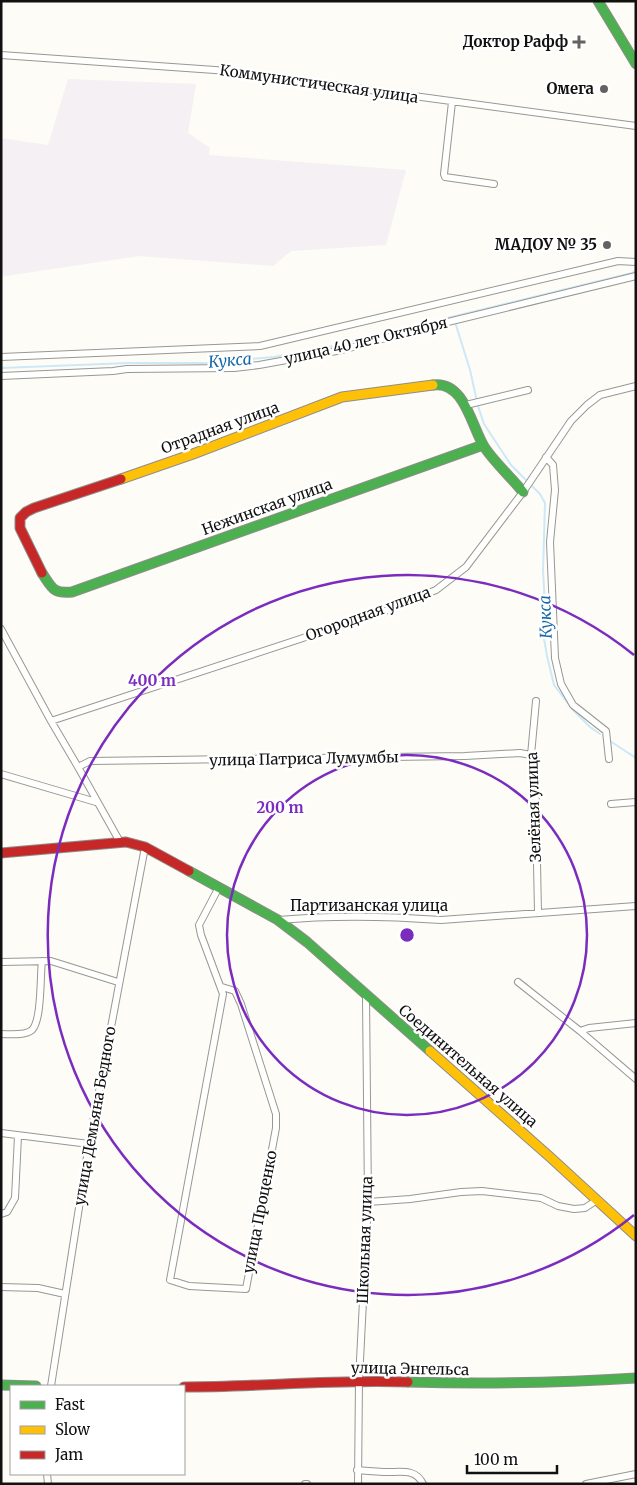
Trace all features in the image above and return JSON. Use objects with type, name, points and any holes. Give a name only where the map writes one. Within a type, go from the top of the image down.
[{"type":"street","points":[[598,1],[636,64]]},
{"type":"street","name":"Коммунистическая улица","points":[[1,56],[116,62],[229,71],[636,126]]},
{"type":"street","points":[[452,102],[445,177],[494,184]]},
{"type":"street","name":"улица 40 лет Октября","points":[[1,358],[260,346],[618,261],[636,262]]},
{"type":"street","name":"улица 40 лет Октября","points":[[1,376],[113,371],[128,368],[234,368],[259,365],[342,350],[415,330],[636,276]]},
{"type":"street","name":"Отрадная улица","points":[[60,593],[52,589],[42,573],[20,528],[20,518],[34,508],[193,454],[342,397],[437,384],[446,386],[474,403]]},
{"type":"street","name":"Огородная улица","points":[[51,721],[385,611],[436,590],[466,567],[525,489],[571,420],[600,395],[636,386]]},
{"type":"street","points":[[525,489],[482,445],[474,403],[528,390]]},
{"type":"street","name":"Нежинская улица","points":[[60,593],[72,592],[482,445]]},
{"type":"street","points":[[546,457],[553,465],[555,490],[550,542],[555,658],[561,684],[573,705],[606,731],[609,759]]},
{"type":"street","points":[[1,629],[120,842]]},
{"type":"street","name":"Зелёная улица","points":[[536,702],[531,754],[535,763],[538,913]]},
{"type":"street","name":"улица Патриса Лумумбы","points":[[78,767],[90,761],[531,754]]},
{"type":"street","points":[[1,774],[96,802]]},
{"type":"street","points":[[612,804],[636,802]]},
{"type":"street","name":"Партизанская улица","points":[[1,853],[126,842],[145,848],[278,920],[311,917],[441,920],[636,906]]},
{"type":"street","name":"улица Демьяна Бедного","points":[[52,1385],[88,1144],[145,848]]},
{"type":"street","name":"улица Проценко","points":[[219,887],[199,925],[223,994],[170,1280],[190,1286],[246,1289],[276,1128],[276,1114],[241,1004],[235,991],[222,988]]},
{"type":"street","name":"Соединительная улица","points":[[278,920],[307,942],[636,1236]]},
{"type":"street","points":[[1,1034],[23,1034],[31,1031],[37,1022],[42,960]]},
{"type":"street","points":[[1,962],[52,961],[118,982]]},
{"type":"street","points":[[518,982],[636,1078]]},
{"type":"street","name":"Школьная улица","points":[[358,1484],[359,1380],[368,1202],[366,996]]},
{"type":"street","points":[[580,1031],[589,1028],[636,1023]]},
{"type":"street","points":[[1,1133],[88,1144]]},
{"type":"street","points":[[1,1214],[7,1212],[15,1198],[18,1136]]},
{"type":"street","points":[[368,1202],[482,1191],[541,1198],[558,1206],[574,1209],[585,1208],[597,1200]]},
{"type":"street","points":[[1,1288],[38,1288],[65,1294]]},
{"type":"street","name":"улица Энгельса","points":[[185,1386],[239,1386],[359,1380],[481,1384],[580,1382],[636,1378]]},
{"type":"street","points":[[357,1470],[389,1472],[406,1470],[416,1475],[423,1484]]},
{"type":"street","points":[[586,1484],[636,1474]]},
{"type":"shaded area","points":[[68,79],[196,84],[188,133],[210,148],[209,155],[406,170],[386,245],[291,251],[273,266],[139,256],[6,276],[1,275],[1,138],[48,145]]},
{"type":"waterway","name":"Кукса","points":[[1,368],[129,363],[206,363],[274,357],[333,346],[632,273],[636,270]]},
{"type":"waterway","name":"Кукса","points":[[456,325],[484,424],[511,465],[540,494],[545,503],[543,571],[545,605],[543,633],[554,685],[573,710],[600,734]]},
{"type":"waterway","name":"Кукса","points":[[610,741],[636,758]]},
{"type":"traffic: fast","points":[[598,1],[636,64]]},
{"type":"traffic: fast","points":[[433,385],[444,385],[453,390],[460,398],[485,448],[523,492]]},
{"type":"traffic: fast","points":[[42,573],[48,583],[57,591],[72,592],[483,445]]},
{"type":"traffic: fast","points":[[189,871],[278,920],[307,942],[430,1051]]},
{"type":"traffic: fast","points":[[408,1382],[522,1383],[636,1378]]},
{"type":"traffic: fast","points":[[1,1385],[10,1385]]},
{"type":"traffic: slow","points":[[121,479],[193,454],[342,397],[433,385]]},
{"type":"traffic: slow","points":[[430,1051],[636,1236]]},
{"type":"traffic: jam","points":[[42,573],[20,528],[20,518],[34,508],[121,479]]},
{"type":"traffic: jam","points":[[1,853],[126,842],[145,847],[189,871]]},
{"type":"traffic: jam","points":[[185,1387],[380,1381],[408,1382]]},
{"type":"place","name":"Доктор Рафф","points":[[579,42]]},
{"type":"place","name":"Омега","points":[[604,89]]},
{"type":"place","name":"МАДОУ № 35","points":[[607,245]]}]
